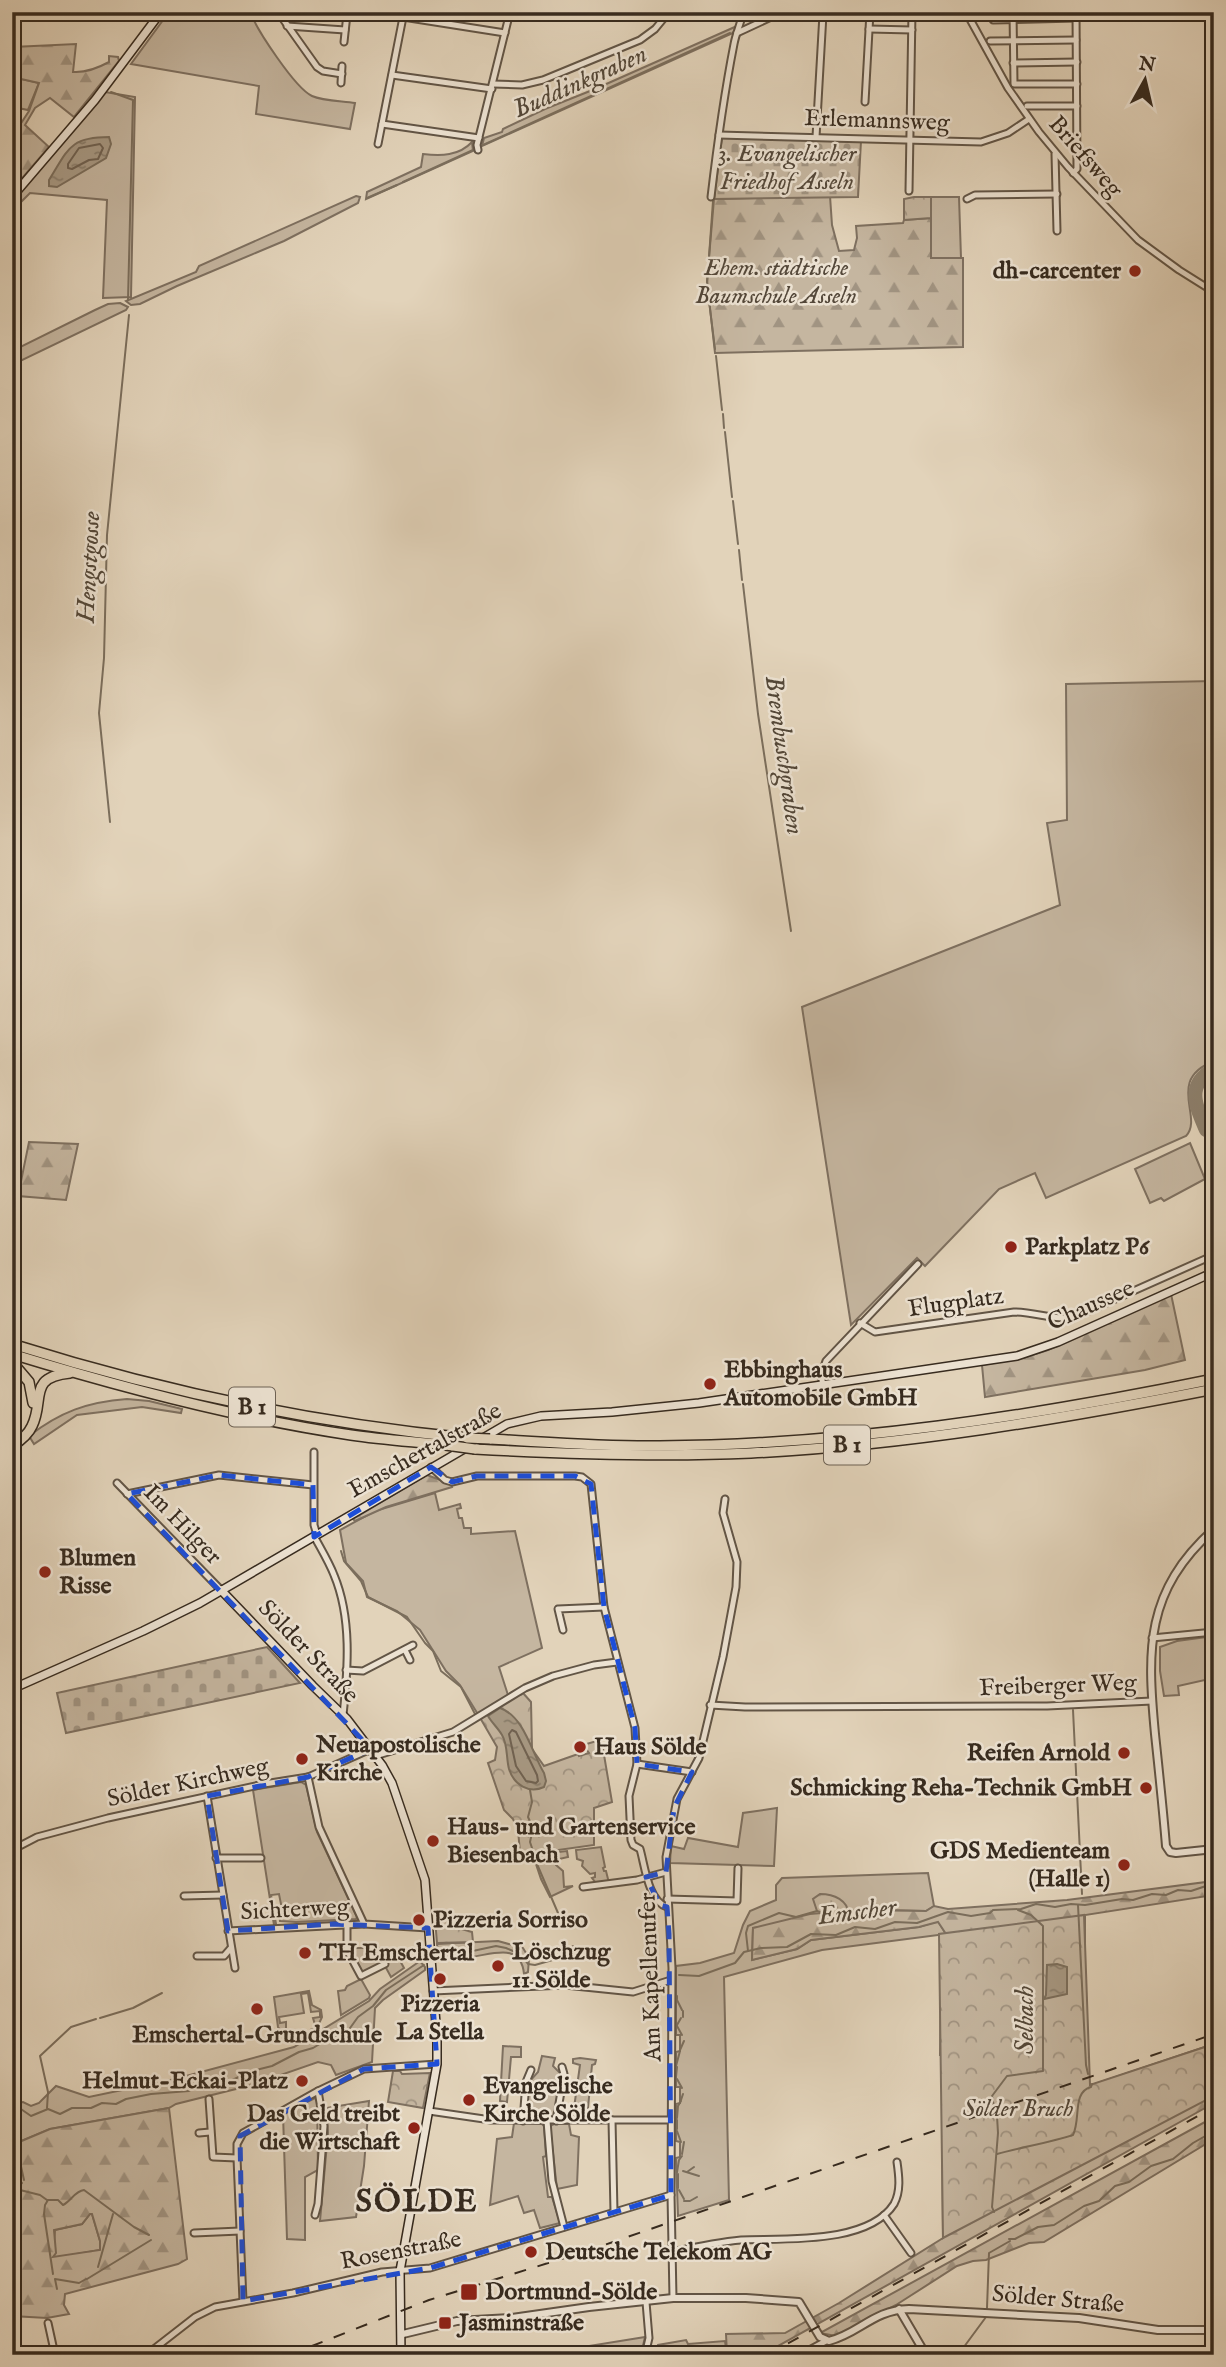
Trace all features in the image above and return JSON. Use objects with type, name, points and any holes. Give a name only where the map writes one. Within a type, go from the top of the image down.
[{"type":"highway","name":"B 1","points":[[12,1344],[186,1393],[358,1426],[467,1438],[658,1447],[802,1440],[883,1432],[1007,1415],[1214,1379]]},
{"type":"highway","name":"B 1","points":[[12,1354],[191,1404],[352,1435],[475,1449],[618,1455],[739,1453],[884,1442],[1035,1420],[1214,1389]]},
{"type":"highway","points":[[12,1362],[29,1382],[33,1404],[27,1427],[12,1444]]},
{"type":"highway","points":[[12,1444],[31,1429],[42,1383],[58,1374],[76,1373]]},
{"type":"main road","points":[[12,197],[102,91],[161,12]]},
{"type":"main road","name":"Chaussee","points":[[979,1362],[1017,1356],[1045,1347],[1214,1272]]},
{"type":"main road","name":"Emschertalstraße","points":[[12,1689],[178,1614],[316,1536],[498,1427],[524,1418],[666,1407],[979,1362]]},
{"type":"main road","name":"Sölder Straße","points":[[221,1590],[343,1715],[373,1753],[392,1783],[418,1858],[426,1891],[437,2064],[400,2271],[401,2355]]},
{"type":"street","points":[[278,12],[317,66],[323,71],[342,74]]},
{"type":"street","points":[[478,150],[510,12]]},
{"type":"street","points":[[582,12],[606,12]]},
{"type":"street","points":[[392,75],[492,87],[522,85],[543,80],[640,40],[655,29],[669,12]]},
{"type":"street","points":[[711,197],[719,135],[743,12]]},
{"type":"street","points":[[737,33],[782,12]]},
{"type":"street","points":[[865,102],[870,12]]},
{"type":"street","points":[[909,191],[912,12]]},
{"type":"street","name":"Briefsweg","points":[[966,12],[995,67],[1030,119],[1073,173],[1138,240],[1214,292]]},
{"type":"street","points":[[344,42],[347,14]]},
{"type":"street","points":[[816,137],[823,14]]},
{"type":"street","points":[[378,144],[404,15],[505,33]]},
{"type":"street","points":[[992,20],[1013,16],[1043,19],[1076,15],[1077,169],[1073,173]]},
{"type":"street","points":[[1013,16],[1014,83],[1077,84]]},
{"type":"street","points":[[287,26],[345,30]]},
{"type":"street","points":[[869,29],[912,30]]},
{"type":"street","points":[[990,41],[1076,40]]},
{"type":"street","points":[[1013,63],[1077,62]]},
{"type":"street","points":[[341,83],[342,66]]},
{"type":"street","points":[[1027,106],[1077,106]]},
{"type":"street","name":"Erlemannsweg","points":[[719,135],[981,142],[1008,133],[1030,119]]},
{"type":"street","points":[[382,124],[479,138]]},
{"type":"street","points":[[1055,151],[1057,232]]},
{"type":"street","points":[[1057,175],[1068,167]]},
{"type":"street","points":[[967,199],[975,195],[1057,194]]},
{"type":"street","name":"Flugplatz","points":[[860,1323],[875,1332],[1014,1312],[1034,1313],[1055,1319],[1073,1318],[1214,1255]]},
{"type":"street","points":[[823,1385],[823,1365],[918,1264]]},
{"type":"street","points":[[314,1452],[316,1536],[333,1572],[342,1600],[347,1633],[343,1715]]},
{"type":"street","points":[[431,1467],[445,1480],[452,1482],[485,1476],[575,1476],[587,1480],[593,1492],[604,1607],[635,1728],[637,1764],[629,1789],[631,1840],[633,1845],[640,1849],[658,1901],[667,1907]]},
{"type":"street","points":[[127,1494],[219,1475],[313,1485]]},
{"type":"street","name":"Im Hilger","points":[[117,1483],[221,1590]]},
{"type":"street","name":"Am Kapellenufer","points":[[673,2298],[671,1980],[666,1872],[674,1808],[699,1758],[723,1657],[738,1570],[723,1513],[725,1499]]},
{"type":"street","points":[[1214,1529],[1194,1548],[1170,1583],[1152,1638],[1150,1665],[1166,1846],[1170,1852],[1176,1853],[1214,1849]]},
{"type":"street","points":[[563,1630],[558,1609],[604,1607]]},
{"type":"street","points":[[1152,1638],[1214,1632]]},
{"type":"street","points":[[346,1670],[363,1671],[413,1646]]},
{"type":"street","points":[[405,1650],[410,1660]]},
{"type":"street","name":"Sölder Kirchweg","points":[[12,1850],[37,1837],[107,1818],[308,1777],[373,1753],[453,1732],[519,1691],[553,1676],[580,1668],[618,1662]]},
{"type":"street","name":"Freiberger Weg","points":[[710,1705],[965,1707],[1152,1700]]},
{"type":"street","points":[[637,1764],[692,1772]]},
{"type":"street","points":[[308,1777],[319,1827],[364,1924],[428,1928]]},
{"type":"street","points":[[207,1796],[235,1968]]},
{"type":"street","points":[[216,1858],[261,1858]]},
{"type":"street","points":[[667,1899],[737,1904],[738,1868]]},
{"type":"street","points":[[583,1887],[666,1872]]},
{"type":"street","points":[[184,1896],[223,1895]]},
{"type":"street","points":[[347,1924],[347,1950],[361,1976],[385,1964]]},
{"type":"street","name":"Sichterweg","points":[[228,1931],[364,1924]]},
{"type":"street","points":[[197,1956],[224,1956],[231,1948]]},
{"type":"street","points":[[433,1992],[565,1985],[633,1992],[671,1980]]},
{"type":"street","points":[[243,2301],[237,2144],[246,2130],[364,2069],[437,2064]]},
{"type":"street","points":[[556,2121],[564,2074],[562,2067]]},
{"type":"street","points":[[523,2121],[526,2082],[531,2070]]},
{"type":"street","points":[[315,2215],[324,2126],[318,2091]]},
{"type":"street","points":[[209,2099],[213,2157],[237,2158]]},
{"type":"street","points":[[429,2111],[477,2119],[523,2121],[671,2120]]},
{"type":"street","points":[[612,2120],[614,2212]]},
{"type":"street","points":[[547,2121],[552,2181],[564,2227]]},
{"type":"street","points":[[199,2133],[210,2132]]},
{"type":"street","points":[[672,2252],[741,2240],[819,2238],[854,2230],[884,2215],[894,2204],[898,2192],[897,2162]]},
{"type":"street","name":"Rosenstraße","points":[[150,2353],[198,2314],[215,2307],[293,2293],[365,2275],[430,2268],[671,2195]]},
{"type":"street","points":[[884,2215],[911,2253]]},
{"type":"street","points":[[194,2233],[240,2231]]},
{"type":"street","points":[[402,2334],[457,2321],[513,2318],[589,2306],[673,2298],[746,2298],[799,2302],[825,2341]]},
{"type":"street","points":[[645,2355],[649,2338],[646,2302]]},
{"type":"street","points":[[800,2355],[883,2313],[898,2309],[926,2355]]},
{"type":"street","name":"Sölder Straße","points":[[898,2309],[1079,2318],[1158,2330],[1214,2330]]},
{"type":"street","points":[[48,2323],[55,2355]]},
{"type":"street","points":[[134,2355],[150,2353]]},
{"type":"highlighted area","points":[[431,1467],[452,1482],[477,1476],[575,1476],[591,1484],[604,1607],[635,1728],[637,1764],[692,1772],[674,1808],[666,1872],[646,1877],[660,1905],[667,1907],[671,2195],[430,2268],[243,2301],[240,2136],[364,2069],[437,2064],[428,1928],[334,1924],[228,1931],[207,1796],[308,1777],[371,1749],[127,1494],[219,1475],[313,1485],[314,1537]]},
{"type":"green space","points":[[12,12],[15,12],[13,54],[21,68],[21,79],[39,83],[28,110],[18,108],[12,126]]},
{"type":"green space","points":[[169,12],[250,12],[277,58],[305,91],[322,99],[355,103],[350,129],[256,114],[259,86],[131,64]]},
{"type":"green space","points":[[737,26],[733,33],[482,146],[484,138],[502,132],[503,129],[545,109]]},
{"type":"green space","points":[[76,44],[73,72],[101,66],[109,62],[109,56],[118,57],[119,61],[74,117],[50,98],[35,108],[25,125],[49,147],[12,190],[12,137],[29,111],[39,83],[21,79],[13,47]]},
{"type":"green space","points":[[105,92],[135,97],[131,297],[103,298],[107,200],[30,193],[15,208],[12,207],[12,200]]},
{"type":"green space","name":"3. Evangelischer Friedhof Asseln","points":[[722,137],[861,141],[858,197],[714,199]]},
{"type":"green space","points":[[472,142],[473,151],[366,199],[367,192],[421,167],[423,154],[449,154],[467,147]]},
{"type":"green space","points":[[356,196],[360,197],[358,203],[284,241],[140,304],[131,305],[126,301],[196,272],[199,266]]},
{"type":"green space","name":"Ehem. städtische Baumschule Asseln","points":[[830,196],[832,225],[839,251],[854,250],[856,226],[931,218],[931,258],[963,258],[963,347],[715,353],[707,281],[714,199]]},
{"type":"green space","points":[[931,197],[959,197],[961,258],[931,259]]},
{"type":"green space","points":[[931,197],[931,218],[904,220],[904,199]]},
{"type":"green space","points":[[120,303],[128,307],[126,310],[12,365],[12,351],[108,304]]},
{"type":"green space","points":[[1214,681],[1214,1061],[1199,1069],[1191,1078],[1188,1098],[1191,1119],[1186,1136],[1046,1198],[1035,1173],[999,1189],[925,1266],[917,1258],[851,1325],[802,1007],[1060,905],[1047,823],[1067,820],[1066,684]]},
{"type":"green space","points":[[29,1142],[78,1144],[66,1200],[18,1196]]},
{"type":"green space","points":[[1190,1143],[1205,1179],[1164,1201],[1161,1198],[1150,1203],[1135,1169]]},
{"type":"green space","points":[[1171,1294],[1185,1360],[1145,1370],[985,1397],[982,1365],[1023,1358],[1048,1350]]},
{"type":"green space","points":[[127,1399],[182,1409],[181,1413],[142,1407],[77,1415],[34,1444],[29,1436],[75,1410]]},
{"type":"green space","points":[[427,1475],[451,1484],[452,1487],[386,1507],[355,1521],[353,1519]]},
{"type":"green space","points":[[435,1493],[439,1510],[460,1504],[461,1508],[457,1509],[459,1518],[462,1518],[464,1528],[471,1528],[471,1534],[515,1531],[542,1648],[499,1667],[508,1695],[479,1716],[420,1630],[397,1611],[367,1597],[363,1581],[346,1563],[340,1530],[375,1511]]},
{"type":"green space","points":[[1214,1636],[1214,1678],[1178,1686],[1179,1695],[1164,1696],[1160,1647],[1177,1641]]},
{"type":"green space","points":[[267,1647],[300,1683],[66,1733],[57,1693]]},
{"type":"green space","points":[[523,1693],[531,1702],[532,1749],[544,1766],[589,1753],[583,1745],[600,1740],[601,1745],[607,1746],[603,1749],[612,1802],[594,1808],[594,1845],[537,1853],[520,1852],[518,1830],[513,1819],[504,1810],[488,1763],[495,1760],[497,1747],[479,1716]]},
{"type":"green space","points":[[301,1782],[306,1785],[317,1832],[356,1919],[280,1921],[279,1915],[283,1914],[279,1894],[271,1895],[274,1925],[253,1790]]},
{"type":"green space","points":[[777,1808],[774,1866],[670,1863],[671,1846],[684,1849],[688,1838],[738,1847],[743,1813]]},
{"type":"green space","points":[[601,1847],[603,1868],[609,1883],[596,1883],[592,1878],[595,1873],[590,1874],[582,1866],[583,1861],[577,1859],[576,1850]]},
{"type":"green space","points":[[567,1851],[568,1857],[556,1861],[556,1865],[563,1871],[564,1887],[573,1886],[550,1897],[533,1855]]},
{"type":"green space","points":[[928,1873],[934,1906],[926,1911],[886,1910],[753,1928],[752,1960],[797,1949],[811,1940],[919,1927],[938,1921],[946,1934],[822,1950],[724,1977],[729,2200],[678,2216],[676,2158],[680,2157],[680,2142],[676,2141],[676,2104],[680,2103],[680,2087],[676,2087],[676,2052],[680,2051],[680,2035],[676,2035],[676,1966],[700,1963],[734,1953],[750,1911],[776,1900],[776,1885],[782,1878]]},
{"type":"green space","points":[[1214,1881],[1214,1895],[1085,1915],[1085,1947],[983,2054],[940,2055],[941,1977],[946,1934],[938,1922],[919,1927],[811,1940],[797,1949],[752,1960],[753,1928],[810,1914],[857,1910],[926,1911],[934,1906],[948,1909],[1067,1900]]},
{"type":"green space","points":[[820,1894],[839,1899],[846,1905],[849,1915],[835,1917],[817,1911],[813,1899]]},
{"type":"green space","name":"Sölder Bruch","points":[[1084,1915],[1090,2085],[1214,2044],[1214,2096],[943,2238],[939,1934]]},
{"type":"green space","points":[[450,1918],[451,1926],[472,1932],[473,1942],[437,1943],[435,1919]]},
{"type":"green space","points":[[498,1941],[523,1948],[529,1958],[528,1972],[524,1974],[517,1957],[504,1952],[442,1959],[438,1954],[437,1944]]},
{"type":"green space","points":[[348,1948],[393,1948],[404,1968],[391,1977],[385,1966],[363,1972]]},
{"type":"green space","points":[[420,1961],[425,1970],[375,2008],[372,2062],[336,2075],[331,2065],[318,2062],[252,2085],[169,2108],[50,2129],[12,2145],[13,2104],[23,2102],[31,2106],[39,2103],[56,2086],[89,2097],[175,2079],[294,2047],[369,2001],[380,1989]]},
{"type":"green space","points":[[361,1979],[369,1998],[341,2015],[338,1991],[345,1990],[347,1986]]},
{"type":"green space","points":[[309,1991],[312,2005],[321,2010],[322,2017],[317,2028],[310,2030],[316,2028],[313,2018],[320,2017],[320,2011],[311,2012],[308,1993],[301,1994],[304,2013],[279,2017],[280,2023],[286,2022],[286,2032],[295,2031],[292,2035],[285,2036],[278,2027],[274,1997]]},
{"type":"green space","points":[[1214,2044],[1214,2103],[762,2355],[727,2355],[726,2334],[785,2333],[839,2303],[943,2238],[942,2135]]},
{"type":"green space","points":[[503,2046],[521,2047],[521,2057],[511,2057],[507,2102],[500,2101]]},
{"type":"green space","points":[[542,2056],[555,2058],[553,2066],[561,2074],[555,2113],[553,2116],[529,2117],[526,2113],[529,2082],[538,2072]]},
{"type":"green space","points":[[573,2059],[596,2060],[592,2065],[588,2108],[574,2108],[580,2065],[573,2063]]},
{"type":"green space","points":[[393,2071],[400,2071],[402,2074],[430,2073],[423,2108],[388,2102]]},
{"type":"green space","points":[[317,2097],[318,2170],[305,2177],[305,2240],[287,2239],[283,2114]]},
{"type":"green space","points":[[369,2101],[364,2166],[356,2217],[320,2221],[328,2133],[326,2108]]},
{"type":"green space","points":[[169,2108],[187,2259],[178,2264],[65,2294],[64,2305],[69,2314],[47,2318],[12,2316],[12,2145],[50,2129]],"holes":[[[92,2214],[100,2250],[53,2257],[56,2253],[54,2230],[82,2224]]]},
{"type":"green space","points":[[1214,2117],[1214,2139],[1044,2242],[1029,2243],[986,2260],[957,2266],[896,2305],[836,2336],[820,2333]]},
{"type":"green space","points":[[514,2123],[544,2126],[546,2156],[543,2157],[548,2197],[552,2197],[560,2223],[540,2228],[534,2210],[524,2213],[518,2196],[490,2205],[497,2139],[512,2137]]},
{"type":"green space","points":[[569,2124],[571,2135],[579,2137],[577,2185],[557,2189],[550,2126]]},
{"type":"green space","points":[[90,2214],[100,2241],[100,2250],[53,2258],[55,2230],[82,2224]]},
{"type":"green space","points":[[645,2337],[638,2355],[593,2355],[589,2346]]},
{"type":"green space","points":[[686,2340],[688,2344],[725,2341],[727,2355],[654,2355],[658,2345]]},
{"type":"water","points":[[109,137],[111,144],[106,158],[57,187],[49,186],[49,180],[71,147],[85,140]]},
{"type":"water","points":[[500,1708],[508,1712],[521,1727],[544,1773],[544,1787],[528,1789],[518,1784],[511,1775],[504,1739],[488,1716]]},
{"type":"water","points":[[1047,1965],[1067,1967],[1067,1994],[1044,1999]]},
{"type":"waterway","name":"Buddinkgraben","points":[[483,145],[730,33]]},
{"type":"waterway","name":"Hengstgosse","points":[[111,92],[133,100],[128,300]]},
{"type":"waterway","name":"Buddinkgraben","points":[[403,182],[473,150]]},
{"type":"waterway","name":"Buddinkgraben","points":[[367,198],[397,185]]},
{"type":"waterway","name":"Brembuschgraben","points":[[713,201],[707,285],[715,349]]},
{"type":"waterway","name":"Hengstgosse","points":[[110,822],[99,713],[104,658],[107,535],[129,315]]},
{"type":"waterway","name":"Brembuschgraben","points":[[716,356],[722,410]]},
{"type":"waterway","name":"Brembuschgraben","points":[[723,414],[724,428]]},
{"type":"waterway","name":"Brembuschgraben","points":[[725,432],[732,497]]},
{"type":"waterway","name":"Brembuschgraben","points":[[733,501],[738,544]]},
{"type":"waterway","name":"Brembuschgraben","points":[[739,550],[742,580]]},
{"type":"waterway","name":"Brembuschgraben","points":[[743,584],[758,714],[791,931]]},
{"type":"waterway","points":[[341,1551],[344,1561],[361,1581],[368,1597],[407,1617],[433,1651],[441,1671],[461,1687],[475,1714]]},
{"type":"waterway","points":[[1073,1710],[1082,1894]]},
{"type":"waterway","points":[[530,1790],[532,1802],[528,1817],[533,1828],[530,1842],[533,1851]]},
{"type":"waterway","points":[[534,1857],[558,1913]]},
{"type":"waterway","name":"Emscher","points":[[679,1975],[699,1976],[735,1963],[744,1952],[787,1947],[811,1934],[836,1935],[855,1927],[875,1929],[895,1922],[917,1923],[948,1912],[971,1916],[990,1913],[993,1910],[1021,1909],[1036,1904],[1055,1907],[1085,1905],[1214,1886]]},
{"type":"waterway","points":[[1078,1905],[1088,2074]]},
{"type":"waterway","name":"Selbach","points":[[994,2107],[992,2096],[1007,2076],[1043,2071],[1043,1926],[1031,1915],[1018,1910]]},
{"type":"waterway","points":[[748,1951],[748,1926],[779,1913],[796,1917],[817,1911]]},
{"type":"waterway","name":"Emscher","points":[[438,1954],[452,1948],[468,1952],[496,1946],[520,1954],[528,1964],[535,1965],[556,1959],[573,1946]]},
{"type":"waterway","name":"Emscher","points":[[12,2110],[18,2107],[31,2116],[48,2109],[60,2114],[72,2108],[91,2108],[102,2103],[116,2104],[126,2099],[189,2091],[198,2086],[230,2081],[272,2066],[333,2036],[345,2035],[358,2017],[373,2006],[386,1990],[424,1965]]},
{"type":"waterway","points":[[100,2018],[133,2008],[162,1993]]},
{"type":"waterway","points":[[677,2000],[682,2010]]},
{"type":"waterway","points":[[683,2011],[683,2017]]},
{"type":"waterway","points":[[677,2025],[681,2018]]},
{"type":"waterway","points":[[47,2108],[48,2092],[40,2056],[71,2027],[96,2019]]},
{"type":"waterway","points":[[677,2026],[682,2035]]},
{"type":"waterway","points":[[680,2050],[684,2041]]},
{"type":"waterway","points":[[676,2066],[680,2051]]},
{"type":"waterway","points":[[676,2077],[677,2067]]},
{"type":"waterway","points":[[677,2079],[682,2088]]},
{"type":"waterway","points":[[997,2154],[1073,2135],[1081,2094],[1092,2084]]},
{"type":"waterway","points":[[681,2100],[683,2094]]},
{"type":"waterway","points":[[677,2118],[681,2101]]},
{"type":"waterway","name":"Selbach","points":[[994,2212],[992,2207],[997,2116]]},
{"type":"waterway","points":[[677,2120],[677,2129]]},
{"type":"waterway","points":[[1009,2239],[1015,2239],[1038,2227],[1054,2225],[1084,2206],[1099,2201],[1115,2186],[1129,2182],[1151,2166],[1173,2159],[1214,2127]]},
{"type":"waterway","points":[[677,2131],[681,2142]]},
{"type":"waterway","points":[[13,2141],[24,2180]]},
{"type":"waterway","points":[[682,2154],[684,2142]]},
{"type":"waterway","points":[[677,2172],[682,2156]]},
{"type":"waterway","points":[[687,2172],[694,2167]]},
{"type":"waterway","points":[[683,2171],[699,2176]]},
{"type":"waterway","points":[[678,2174],[678,2188]]},
{"type":"waterway","points":[[22,2183],[20,2190],[40,2195],[47,2200]]},
{"type":"waterway","points":[[48,2200],[58,2200],[63,2205],[84,2190],[149,2235]]},
{"type":"waterway","points":[[679,2190],[684,2199]]},
{"type":"waterway","points":[[684,2201],[697,2197]]},
{"type":"waterway","points":[[48,2200],[44,2214],[53,2274]]},
{"type":"waterway","points":[[98,2267],[113,2214]]},
{"type":"waterway","points":[[87,2279],[151,2240]]},
{"type":"waterway","name":"Selbach","points":[[987,2308],[989,2253],[1010,2241]]},
{"type":"waterway","points":[[57,2289],[55,2279],[79,2283],[86,2279]]},
{"type":"waterway","name":"Selbach","points":[[958,2355],[986,2317]]},
{"type":"taxiway","points":[[1206,1130],[1196,1105],[1196,1089],[1205,1075],[1214,1069]]},
{"type":"railway","points":[[289,2355],[429,2300],[587,2251],[1214,2034]]},
{"type":"railway","points":[[767,2355],[1214,2107]]},
{"type":"place","name":"dh-carcenter","points":[[1135,271]]},
{"type":"place","name":"Parkplatz P6","points":[[1011,1247]]},
{"type":"place","name":"Ebbinghaus Automobile GmbH","points":[[710,1384]]},
{"type":"place","name":"Blumen Risse","points":[[45,1572]]},
{"type":"place","name":"Haus Sölde","points":[[580,1747]]},
{"type":"place","name":"Reifen Arnold","points":[[1124,1753]]},
{"type":"place","name":"Neuapostolische Kirche","points":[[302,1759]]},
{"type":"place","name":"Schmicking Reha-Technik GmbH","points":[[1146,1788]]},
{"type":"place","name":"Haus- und Gartenservice Biesenbach","points":[[433,1841]]},
{"type":"place","name":"GDS Medienteam (Halle 1)","points":[[1124,1865]]},
{"type":"place","name":"Pizzeria Sorriso","points":[[419,1920]]},
{"type":"place","name":"TH Emschertal","points":[[305,1953]]},
{"type":"place","name":"Löschzug 11 Sölde","points":[[498,1966]]},
{"type":"place","name":"Pizzeria La Stella","points":[[440,1979]]},
{"type":"place","name":"Emschertal-Grundschule","points":[[257,2009]]},
{"type":"place","name":"Helmut-Eckai-Platz","points":[[302,2081]]},
{"type":"place","name":"Evangelische Kirche Sölde","points":[[469,2100]]},
{"type":"place","name":"Das Geld treibt die Wirtschaft","points":[[414,2128]]},
{"type":"place","name":"Deutsche Telekom AG","points":[[531,2252]]},
{"type":"place","name":"Dortmund-Sölde","points":[[469,2292]]},
{"type":"place","name":"Jasminstraße","points":[[445,2323]]},
{"type":"district","name":"SÖLDE","points":[[417,2202]]}]
